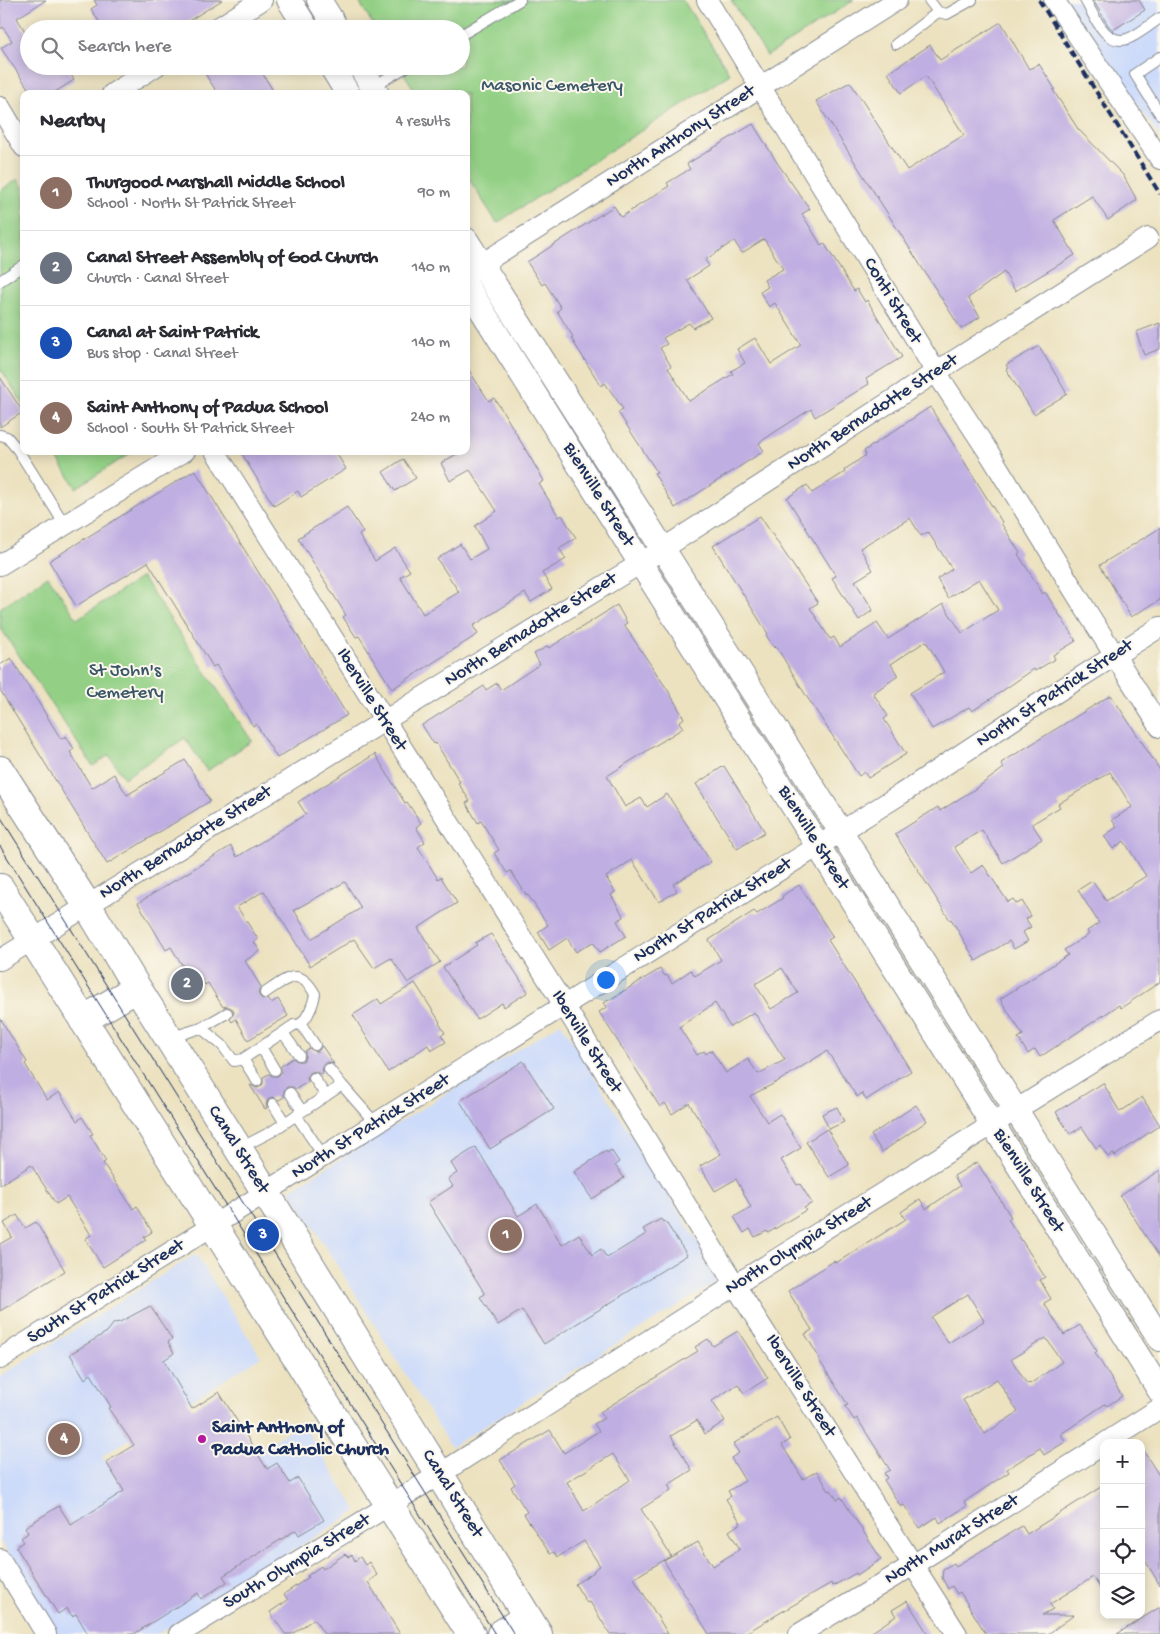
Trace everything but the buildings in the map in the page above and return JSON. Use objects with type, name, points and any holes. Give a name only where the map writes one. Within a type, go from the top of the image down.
[{"type":"main road","name":"Canal Street","points":[[0,770],[87,905],[533,1626]]},
{"type":"main road","points":[[0,888],[471,1634]]},
{"type":"main road","points":[[83,1020],[137,988]]},
{"type":"main road","points":[[501,1634],[533,1626]]},
{"type":"street","points":[[230,20],[262,0]]},
{"type":"street","points":[[289,0],[301,20]]},
{"type":"street","points":[[319,0],[331,20]]},
{"type":"street","name":"Conti Street","points":[[707,0],[936,372],[991,456],[1160,727]]},
{"type":"street","name":"North Anthony Street","points":[[474,270],[897,0]]},
{"type":"street","points":[[1054,0],[1160,159]]},
{"type":"street","points":[[118,90],[142,75]]},
{"type":"street","points":[[336,75],[346,90]]},
{"type":"street","points":[[365,75],[374,90]]},
{"type":"street","points":[[0,107],[20,140]]},
{"type":"street","name":"North Bernadotte Street","points":[[0,960],[641,563],[936,372],[1148,238]]},
{"type":"street","name":"Bienville Street","points":[[470,255],[474,270],[663,549],[1160,1339]]},
{"type":"street","name":"Bienville Street","points":[[470,290],[1160,1391]]},
{"type":"street","points":[[0,565],[179,455]]},
{"type":"street","name":"Iberville Street","points":[[218,455],[564,1005],[736,1285],[957,1634]]},
{"type":"street","name":"North St Patrick Street","points":[[212,1225],[324,1157],[901,794],[1160,627]]},
{"type":"street","name":"North Olympia Street","points":[[390,1505],[736,1285],[1160,1020]]},
{"type":"street","name":"South St Patrick Street","points":[[0,1359],[212,1225]]},
{"type":"street","name":"North Murat Street","points":[[1111,1439],[1160,1408]]},
{"type":"street","name":"North Murat Street","points":[[799,1634],[913,1565],[1100,1446]]},
{"type":"street","name":"South Olympia Street","points":[[179,1634],[390,1505]]},
{"type":"street","points":[[0,1559],[46,1634]]},
{"type":"lane","points":[[470,30],[520,0]]},
{"type":"lane","points":[[930,0],[938,12],[948,14],[972,0]]},
{"type":"lane","points":[[1085,0],[1107,35],[1117,40],[1128,39],[1160,18]]},
{"type":"lane","points":[[896,44],[938,12]]},
{"type":"lane","points":[[1160,57],[1135,74],[1160,114]]},
{"type":"lane","points":[[374,90],[395,75]]},
{"type":"lane","points":[[0,281],[20,268]]},
{"type":"lane","points":[[0,435],[7,438],[20,453]]},
{"type":"lane","points":[[21,455],[66,525]]},
{"type":"lane","points":[[201,1028],[215,1037],[234,1060],[243,1059],[294,1025],[301,1024],[313,1006],[315,994],[310,984],[296,976],[290,977],[264,993]]},
{"type":"lane","points":[[168,1038],[201,1028],[227,1013]]},
{"type":"lane","points":[[301,1024],[315,1045]]},
{"type":"lane","points":[[283,1033],[299,1055]]},
{"type":"lane","points":[[261,1047],[275,1070]]},
{"type":"lane","points":[[243,1059],[257,1081]]},
{"type":"lane","points":[[329,1068],[376,1124]]},
{"type":"lane","points":[[314,1078],[326,1096]]},
{"type":"lane","points":[[238,1150],[285,1123],[342,1085]]},
{"type":"lane","points":[[290,1093],[324,1157]]},
{"type":"lane","points":[[273,1104],[285,1123]]},
{"type":"shaded area","points":[[1065,0],[1160,0],[1160,138]]},
{"type":"shaded area","points":[[561,1023],[721,1279],[451,1447],[290,1190]]},
{"type":"shaded area","points":[[196,1254],[261,1357],[102,1456],[143,1521],[302,1423],[357,1511],[158,1634],[58,1634],[0,1541],[0,1376]]},
{"type":"green space","name":"Masonic Cemetery","points":[[358,0],[683,0],[730,74],[497,223],[470,180],[470,90],[414,90],[405,75],[470,75],[470,20],[370,20]]},
{"type":"green space","points":[[731,0],[854,0],[767,56]]},
{"type":"green space","points":[[18,179],[20,182],[20,399],[2,371],[0,371],[0,191]]},
{"type":"green space","points":[[55,455],[128,455],[76,488]]},
{"type":"green space","name":"St John's Cemetery","points":[[48,576],[77,619],[142,577],[252,741],[207,771],[185,738],[124,778],[109,755],[93,766],[0,627],[0,608]]},
{"type":"tram line","points":[[0,816],[514,1634]]},
{"type":"tram line","points":[[0,846],[495,1634]]},
{"type":"railway","points":[[1039,0],[1160,194]]},
{"type":"place","name":"Canal Street Assembly of God Church","points":[[187,984]]},
{"type":"place","name":"Canal at Saint Patrick","points":[[263,1235]]},
{"type":"place","name":"Thurgood Marshall Middle School","points":[[506,1235]]},
{"type":"place","name":"Saint Anthony of Padua School","points":[[64,1439]]},
{"type":"place","name":"Saint Anthony of Padua Catholic Church","points":[[202,1439]]}]
